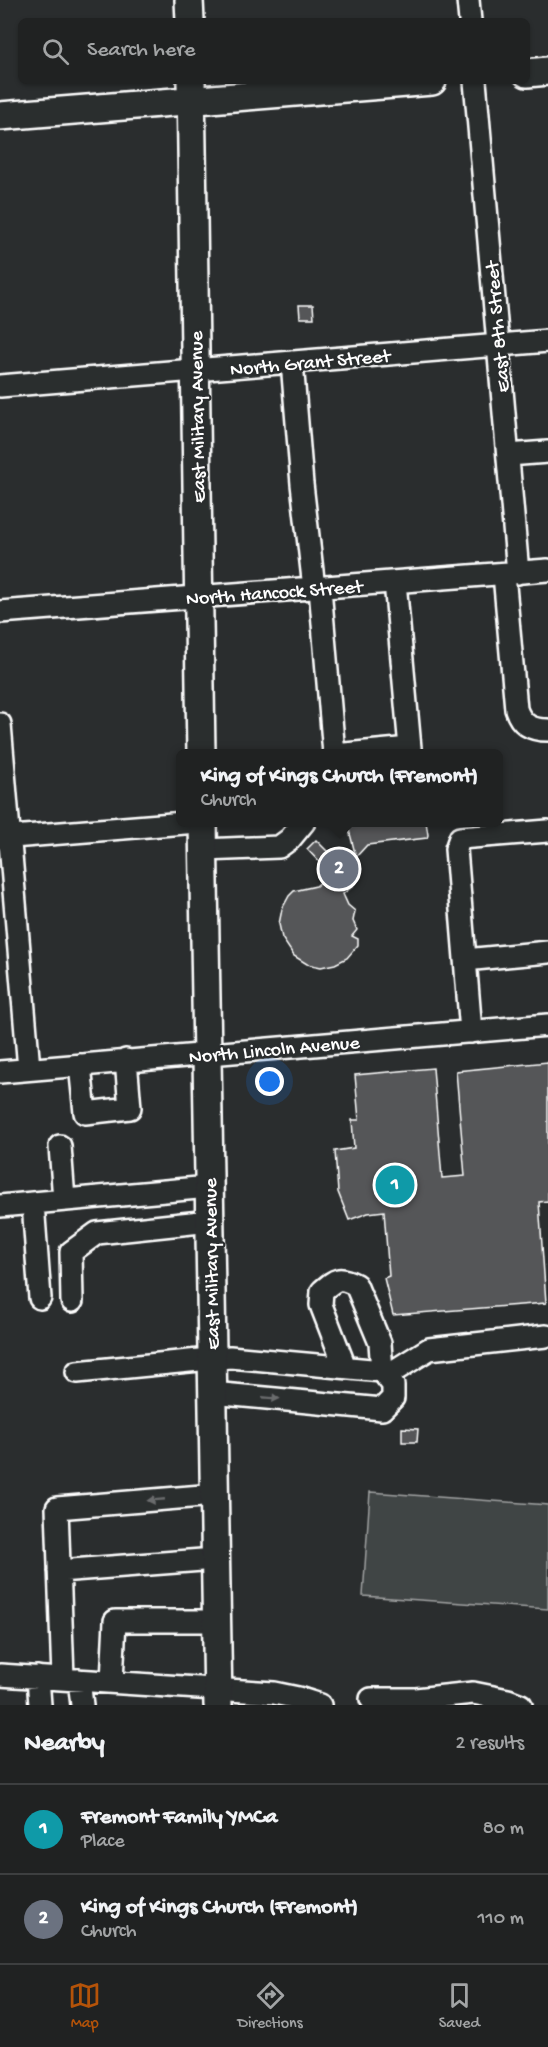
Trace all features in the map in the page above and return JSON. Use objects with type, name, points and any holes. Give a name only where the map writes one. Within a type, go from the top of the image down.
[{"type":"main road","points":[[189,0],[190,18]]},
{"type":"main road","points":[[530,73],[548,71]]},
{"type":"main road","points":[[0,116],[192,91],[360,84]]},
{"type":"main road","name":"East Military Avenue","points":[[192,91],[201,749]]},
{"type":"main road","name":"East Military Avenue","points":[[203,827],[218,1696]]},
{"type":"street","points":[[468,0],[470,18]]},
{"type":"street","name":"East 8th Street","points":[[475,84],[508,455],[516,709],[518,716],[527,726],[548,730]]},
{"type":"street","name":"North Grant Street","points":[[0,386],[548,340]]},
{"type":"street","points":[[292,362],[302,484],[317,588],[334,749]]},
{"type":"street","points":[[508,455],[548,452]]},
{"type":"street","name":"North Hancock Street","points":[[0,612],[548,570]]},
{"type":"street","points":[[388,749],[410,747],[395,582]]},
{"type":"street","points":[[0,724],[5,837],[29,1069]]},
{"type":"street","points":[[5,837],[176,824]]},
{"type":"street","points":[[203,850],[279,847],[290,839],[300,827]]},
{"type":"street","points":[[471,1032],[456,849],[460,838],[548,831]]},
{"type":"street","points":[[465,960],[548,952]]},
{"type":"street","name":"North Lincoln Avenue","points":[[0,1072],[548,1025]]},
{"type":"street","points":[[80,1065],[85,1113],[130,1108],[126,1060]]},
{"type":"street","points":[[60,1146],[64,1200]]},
{"type":"street","points":[[0,1206],[209,1187]]},
{"type":"street","points":[[33,1203],[40,1298]]},
{"type":"street","points":[[72,1301],[71,1252],[97,1233],[210,1221]]},
{"type":"street","points":[[212,1393],[381,1409],[393,1398],[393,1385],[384,1373],[380,1343],[356,1285],[345,1279],[334,1280],[322,1291],[321,1305],[345,1367]]},
{"type":"street","points":[[77,1372],[230,1357],[345,1367],[384,1373],[429,1349],[546,1336]]},
{"type":"street","points":[[82,1705],[71,1679],[59,1571],[57,1508],[214,1496]]},
{"type":"street","points":[[59,1571],[215,1559]]},
{"type":"street","points":[[112,1682],[115,1621],[217,1621]]},
{"type":"street","points":[[0,1675],[112,1682],[218,1696],[274,1693],[297,1701],[320,1705]]},
{"type":"street","points":[[38,1677],[40,1705]]},
{"type":"street","points":[[370,1699],[416,1699],[473,1693],[521,1705]]},
{"type":"shaded area","points":[[370,1492],[548,1505],[548,1609],[363,1596]]},
{"type":"building","points":[[299,305],[313,305],[314,318],[300,318]]},
{"type":"building","points":[[348,827],[427,827],[427,838],[367,845],[356,857]]},
{"type":"building","points":[[316,840],[333,857],[346,857],[352,851],[357,877],[353,886],[343,894],[348,905],[355,911],[353,921],[357,930],[352,936],[358,939],[358,945],[347,958],[321,967],[307,964],[294,956],[282,938],[279,924],[282,909],[294,891],[316,886],[322,881],[323,866],[307,849]]},
{"type":"building","points":[[548,1062],[548,1201],[539,1202],[546,1303],[393,1315],[384,1278],[389,1276],[384,1211],[368,1213],[349,1220],[338,1192],[335,1151],[354,1148],[352,1120],[359,1120],[355,1075],[433,1068],[442,1178],[465,1176],[456,1071]]},
{"type":"building","points":[[402,1428],[418,1429],[417,1442],[402,1442]]},
{"type":"place","name":"King of Kings Church (Fremont)","points":[[339,869]]},
{"type":"place","name":"Fremont Family YMCa","points":[[395,1185]]}]
